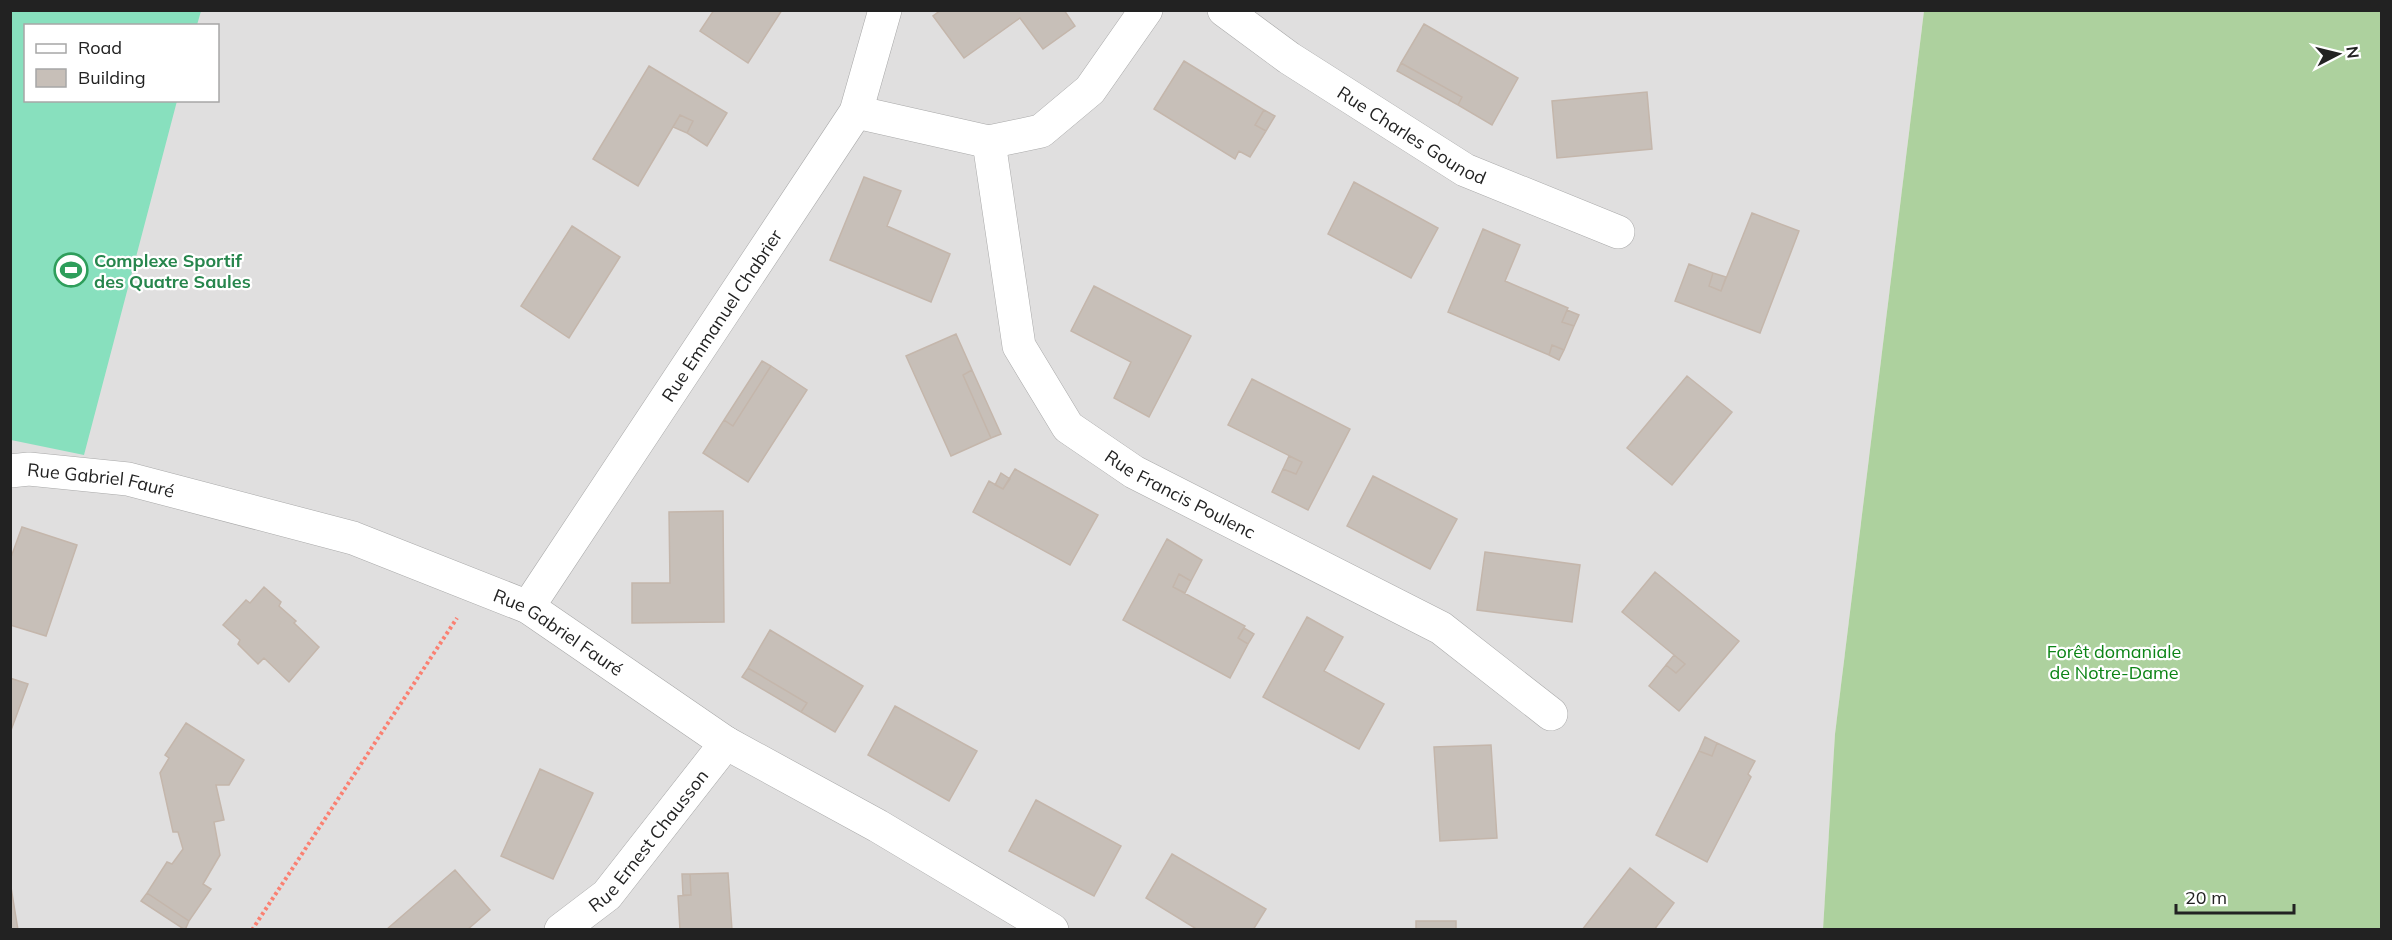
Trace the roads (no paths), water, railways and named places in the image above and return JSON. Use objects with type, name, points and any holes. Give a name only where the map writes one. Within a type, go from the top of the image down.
[{"type":"street","name":"Rue Emmanuel Chabrier","points":[[528,607],[856,112],[885,10]]},
{"type":"street","points":[[856,112],[988,142],[1041,131],[1090,90],[1146,10]]},
{"type":"street","name":"Rue Charles Gounod","points":[[1224,10],[1289,58],[1465,170],[1617,232]]},
{"type":"street","name":"Rue Francis Poulenc","points":[[988,142],[1019,346],[1068,427],[1134,472],[1441,628],[1551,714]]},
{"type":"street","name":"Rue Gabriel Fauré","points":[[10,471],[29,469],[128,479],[353,538],[528,607],[726,743],[878,826],[1036,925]]},
{"type":"street","name":"Rue Ernest Chausson","points":[[561,930],[607,895],[726,743]]},
{"type":"place","name":"Complexe Sportif des Quatre Saules","points":[[71,270]]},
{"type":"park label","name":"Forêt domaniale de Notre-Dame","points":[[2114,661]]}]
